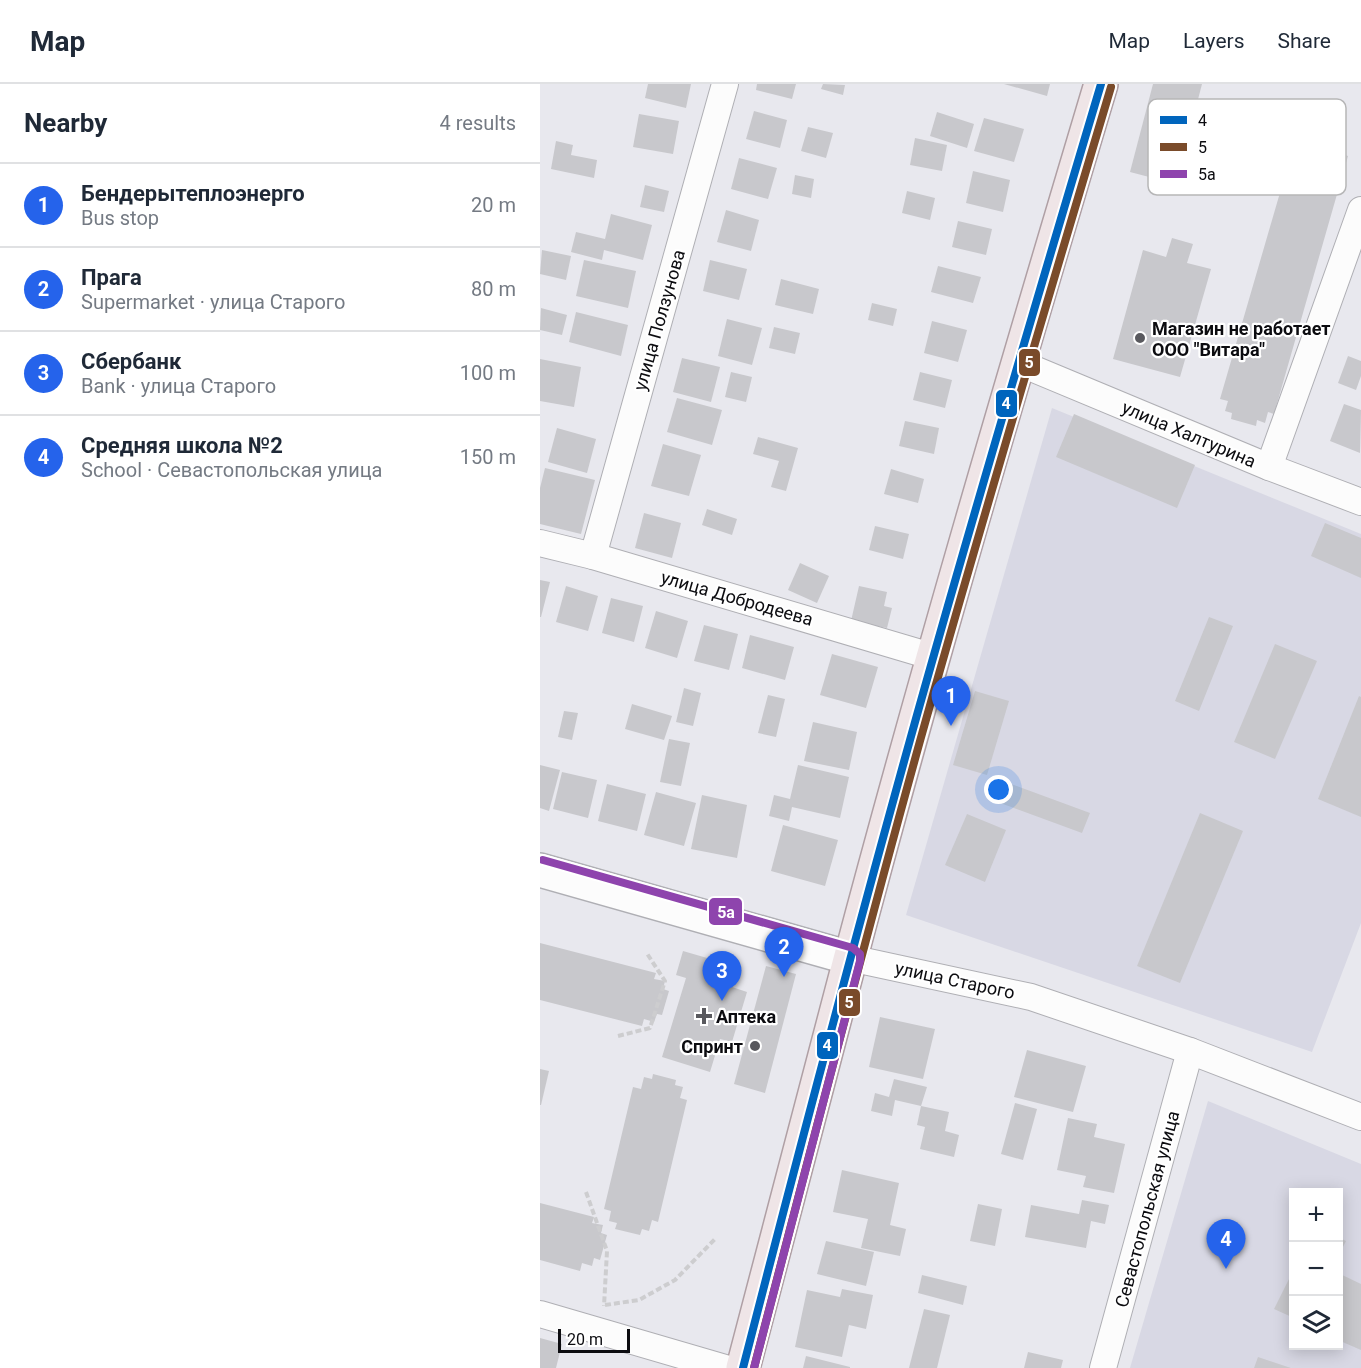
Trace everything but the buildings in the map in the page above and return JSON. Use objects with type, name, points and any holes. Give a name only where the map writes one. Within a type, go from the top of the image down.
[{"type":"main road","points":[[743,1368],[850,958],[1017,362],[1101,84]]},
{"type":"street","name":"улица Ползунова","points":[[593,556],[725,84]]},
{"type":"street","points":[[1269,467],[1361,210]]},
{"type":"street","name":"улица Халтурина","points":[[1017,362],[1269,467],[1361,502]]},
{"type":"street","name":"улица Добродеева","points":[[540,543],[593,556],[934,657]]},
{"type":"street","name":"улица Старого","points":[[540,870],[850,958],[1031,997],[1190,1050],[1361,1117]]},
{"type":"street","name":"Севастопольская улица","points":[[1103,1368],[1190,1050]]},
{"type":"street","points":[[540,1314],[724,1368]]},
{"type":"path","points":[[618,1036],[650,1028],[665,981],[646,952]]},
{"type":"path","points":[[586,1192],[607,1251],[605,1305]]},
{"type":"path","points":[[600,1309],[605,1305],[639,1300],[675,1280],[715,1239]]},
{"type":"shaded area","points":[[1052,408],[1361,534],[1361,923],[1312,1052],[906,915]]},
{"type":"shaded area","points":[[1208,1101],[1361,1164],[1361,1368],[1130,1368]]},
{"type":"transit line","name":"4","points":[[743,1368],[910,740],[1101,84]]},
{"type":"transit line","name":"5","points":[[754,1368],[920,741],[1111,87]]},
{"type":"transit line","name":"5а","points":[[543,860],[853,948],[860,954],[754,1368]]},
{"type":"place","name":"Магазин не работает ООО \"Витара\"","points":[[1140,338]]},
{"type":"place","name":"Бендерытеплоэнерго","points":[[951,726]]},
{"type":"place","name":"Прага","points":[[784,977]]},
{"type":"place","name":"Сбербанк","points":[[722,1001]]},
{"type":"place","name":"Аптека","points":[[704,1016]]},
{"type":"place","name":"Спринт","points":[[755,1046]]},
{"type":"place","name":"Средняя школа №2","points":[[1226,1269]]}]
